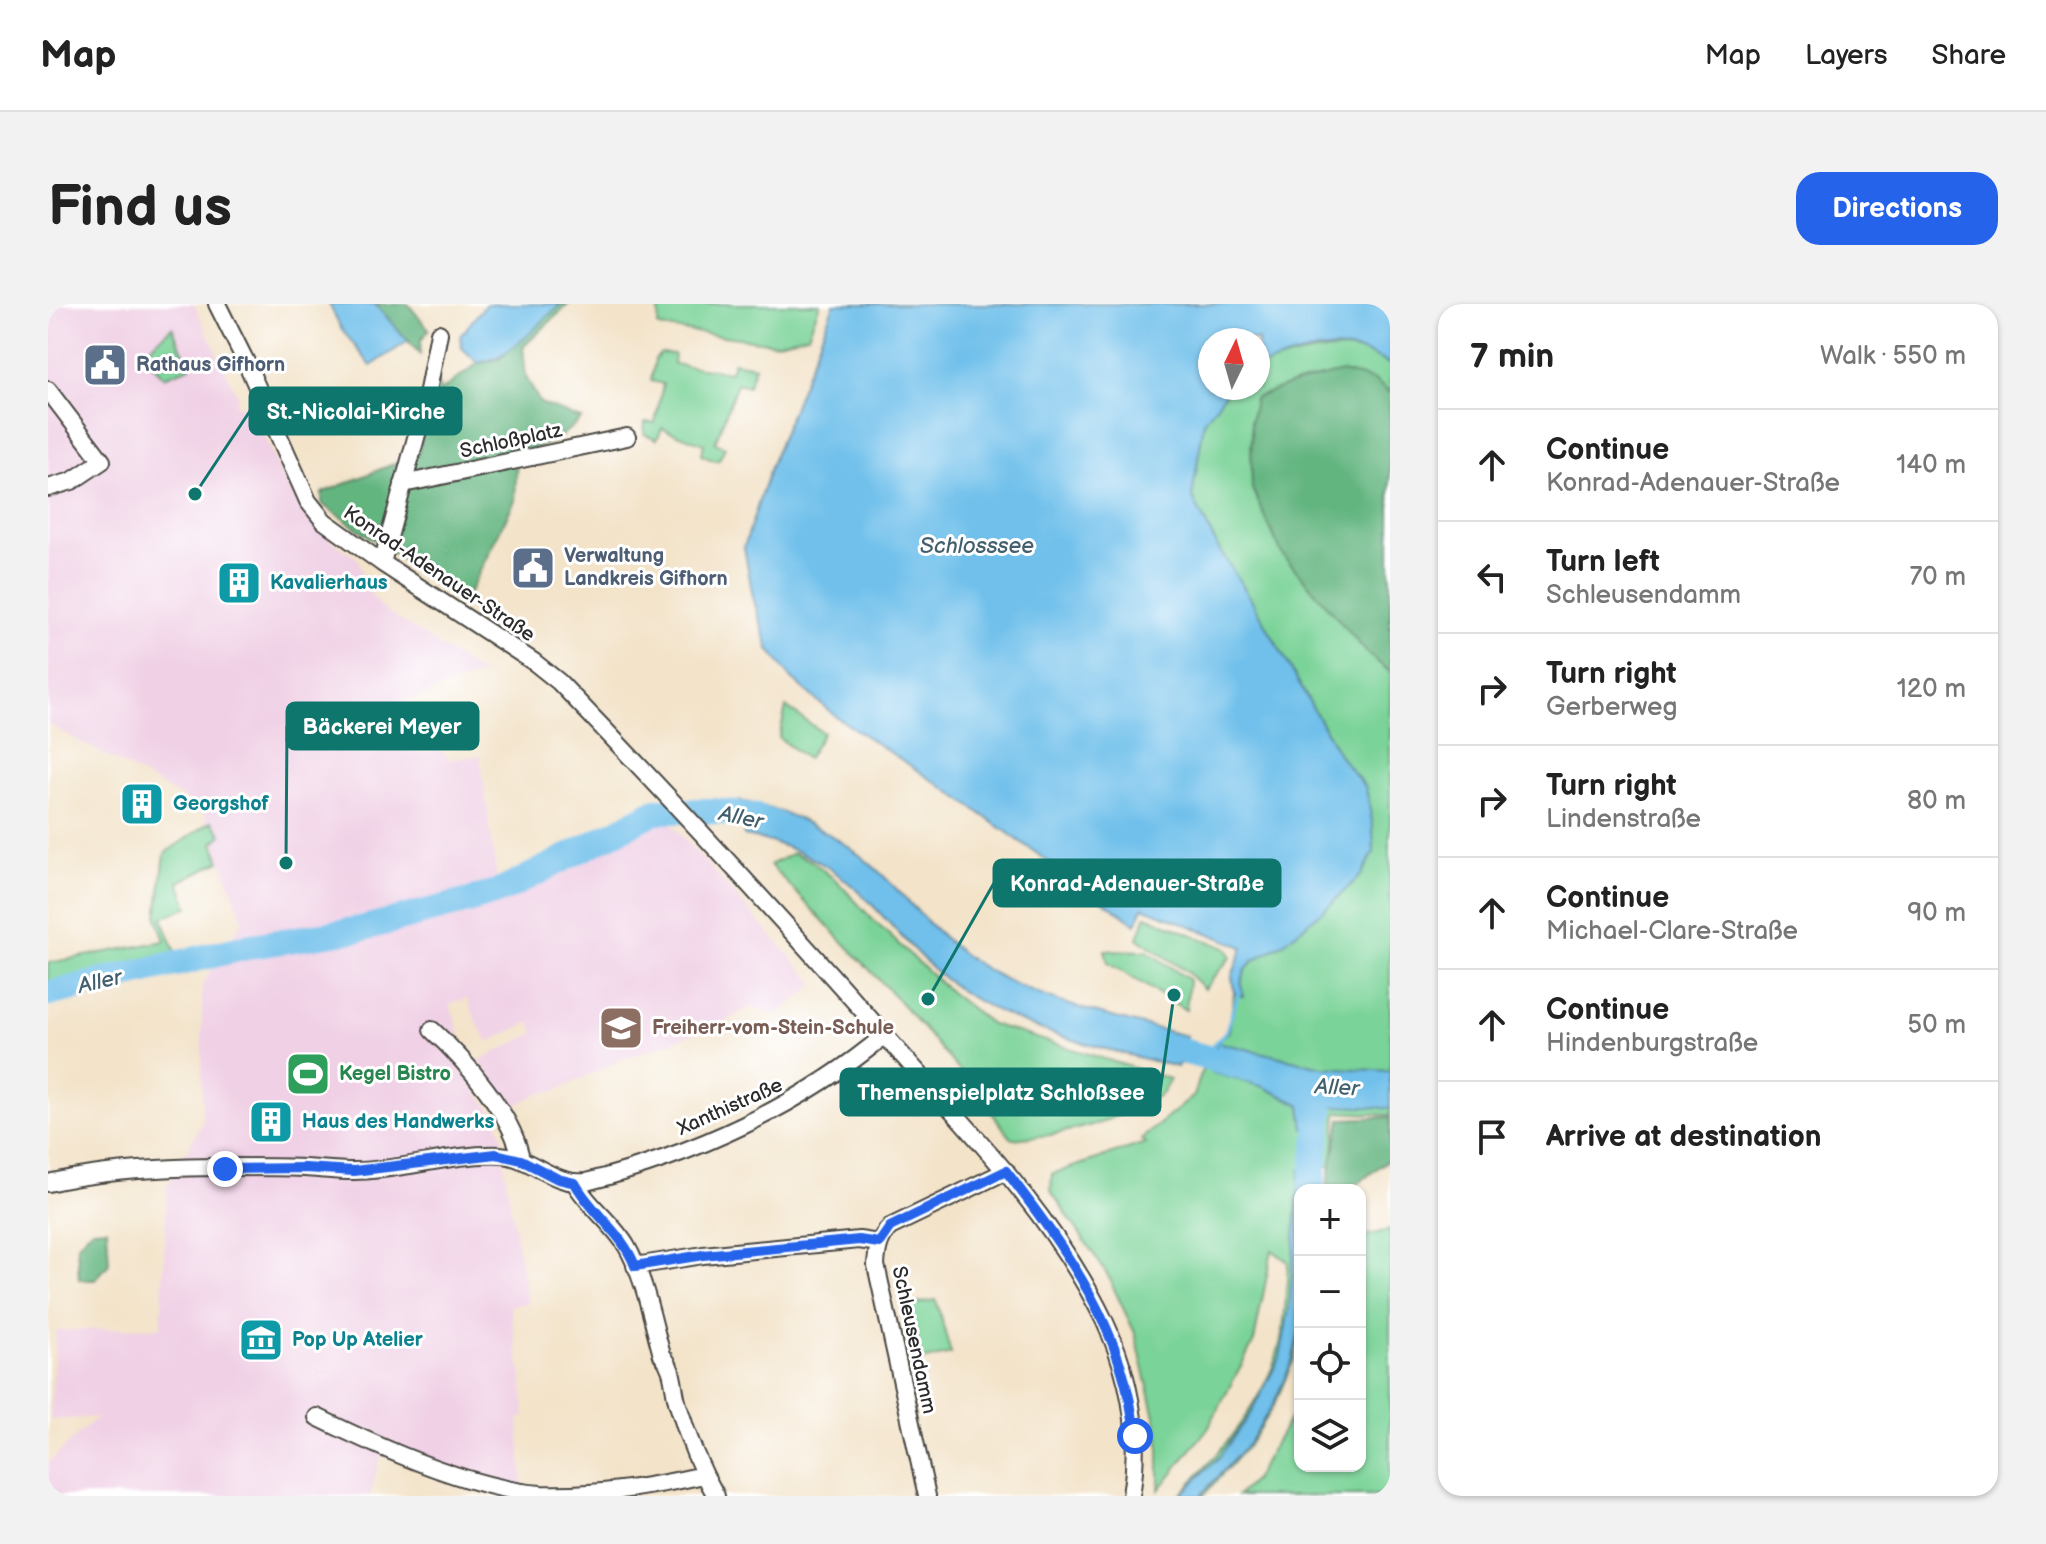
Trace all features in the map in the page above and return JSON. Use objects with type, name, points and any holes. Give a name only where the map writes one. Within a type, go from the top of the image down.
[{"type":"street","name":"Konrad-Adenauer-Straße","points":[[217,304],[308,501],[324,521],[559,682],[687,818],[1006,1171],[1057,1238],[1083,1281],[1123,1366],[1135,1436],[1131,1496]]},
{"type":"street","points":[[382,563],[426,401],[439,333]]},
{"type":"street","points":[[48,390],[102,461],[72,481],[48,488]]},
{"type":"street","name":"Schloßplatz","points":[[403,484],[627,437]]},
{"type":"street","points":[[432,1030],[498,1106],[515,1135],[521,1160]]},
{"type":"street","name":"Xanthistraße","points":[[575,1183],[607,1176],[692,1147],[794,1101],[885,1035]]},
{"type":"street","points":[[48,1183],[77,1176],[189,1169],[363,1171],[496,1154],[521,1160],[558,1179],[575,1183],[584,1199],[604,1217],[626,1246],[662,1355],[664,1381],[677,1403],[704,1475],[716,1496]]},
{"type":"street","name":"Schleusendamm","points":[[927,1496],[876,1265],[879,1243],[890,1227],[1006,1171]]},
{"type":"street","points":[[635,1266],[703,1255],[859,1240],[879,1243]]},
{"type":"street","points":[[317,1417],[379,1448],[470,1479],[530,1493],[603,1493],[704,1475]]},
{"type":"shaded area","points":[[48,304],[194,304],[238,397],[234,403],[241,407],[244,403],[254,414],[281,475],[308,517],[331,540],[358,559],[366,588],[382,608],[482,674],[402,703],[421,753],[440,749],[450,760],[480,755],[498,887],[434,903],[437,916],[502,899],[663,815],[815,984],[778,1015],[750,1007],[723,1023],[620,1060],[554,1092],[541,1092],[514,1106],[478,1061],[535,1033],[530,1022],[488,1042],[467,998],[450,1004],[462,1041],[469,1051],[459,1068],[494,1114],[502,1136],[505,1173],[528,1303],[510,1306],[525,1416],[519,1420],[523,1496],[381,1455],[370,1496],[48,1496],[48,1463],[97,1417],[50,1420],[56,1331],[161,1327],[167,1187],[202,1123],[202,985],[243,920],[202,808],[48,724]]},
{"type":"green space","points":[[375,304],[408,304],[429,329],[421,340],[420,354]]},
{"type":"green space","points":[[561,304],[569,304],[523,347],[526,377],[540,403],[581,419],[555,441],[517,454],[515,500],[464,603],[322,504],[322,493],[418,454],[436,381],[441,391],[478,363],[499,359]]},
{"type":"green space","points":[[659,304],[820,304],[808,335],[774,343],[658,327]]},
{"type":"green space","points":[[172,327],[190,367],[164,377],[151,363],[150,355],[142,354]]},
{"type":"green space","points":[[1345,349],[1365,352],[1390,364],[1390,393],[1374,380],[1251,421],[1252,487],[1282,554],[1369,655],[1390,672],[1390,1115],[1337,1112],[1333,1166],[1321,1166],[1320,1184],[1294,1184],[1293,1362],[1275,1403],[1251,1442],[1203,1496],[1179,1496],[1236,1430],[1269,1375],[1282,1332],[1288,1262],[1272,1250],[1254,1341],[1208,1428],[1159,1490],[1159,1433],[1135,1333],[1107,1274],[1051,1191],[1052,1174],[1145,1143],[1141,1139],[1194,1096],[1209,1048],[1229,1032],[1234,993],[1242,996],[1241,984],[1245,971],[1253,961],[1285,942],[1361,875],[1366,788],[1341,758],[1253,602],[1217,546],[1192,496],[1204,422],[1220,400],[1270,400],[1270,364]]},
{"type":"green space","points":[[661,353],[674,354],[673,364],[730,372],[733,362],[755,366],[748,386],[737,383],[715,443],[725,447],[719,460],[701,455],[704,444],[662,428],[657,439],[644,434],[645,422],[655,423],[663,384],[651,381],[655,359]]},
{"type":"green space","points":[[1342,372],[1374,380],[1390,393],[1390,672],[1369,655],[1282,554],[1252,488],[1251,421],[1255,400],[1270,400],[1270,392]]},
{"type":"green space","points":[[786,707],[823,733],[807,759],[779,738]]},
{"type":"green space","points":[[212,821],[222,835],[213,843],[220,861],[179,882],[188,907],[162,918],[177,955],[48,983],[48,963],[165,941],[157,918],[165,853]]},
{"type":"green space","points":[[793,853],[810,860],[837,881],[874,921],[951,993],[991,1024],[1170,1079],[1162,1093],[1098,1124],[1050,1135],[1012,1139],[903,1005],[770,865]]},
{"type":"green space","points":[[1146,916],[1228,949],[1231,957],[1204,989],[1188,973],[1138,938]]},
{"type":"green space","points":[[1105,950],[1147,951],[1189,980],[1186,1010],[1108,963]]},
{"type":"green space","points":[[1390,1117],[1390,1158],[1358,1184],[1327,1184],[1341,1119]]},
{"type":"green space","points":[[107,1228],[109,1264],[95,1280],[79,1280],[77,1245],[92,1229]]},
{"type":"green space","points":[[1390,1230],[1390,1496],[1237,1496],[1254,1480],[1294,1410],[1294,1472],[1366,1472],[1366,1236]]},
{"type":"green space","points":[[936,1300],[951,1354],[921,1361],[905,1306]]},
{"type":"water","points":[[329,304],[375,304],[408,341],[371,366],[341,328]]},
{"type":"water","points":[[486,304],[561,304],[513,347],[478,363],[462,348],[460,336]]},
{"type":"water","name":"Schlosssee","points":[[834,304],[1390,304],[1390,364],[1366,353],[1340,348],[1297,354],[1270,363],[1270,328],[1198,328],[1198,400],[1220,400],[1204,422],[1192,496],[1217,546],[1253,602],[1341,758],[1366,788],[1374,852],[1361,875],[1285,942],[1253,961],[1245,971],[1241,984],[1243,996],[1234,993],[1232,976],[1243,947],[1143,907],[1136,924],[952,793],[835,716],[792,679],[769,649],[753,597],[744,547],[770,467]]},
{"type":"water","points":[[740,801],[795,817],[845,844],[875,868],[963,954],[1014,984],[1099,1014],[1186,1036],[1185,1042],[1190,1044],[1185,1064],[1179,1063],[1177,1067],[1068,1038],[1014,1019],[964,993],[944,979],[839,875],[792,849],[744,836]]},
{"type":"water","points":[[1217,1042],[1322,1067],[1390,1071],[1390,1108],[1333,1106],[1327,1128],[1304,1129],[1301,1105],[1264,1087],[1210,1072]]},
{"type":"water","points":[[1300,1170],[1322,1171],[1321,1184],[1299,1184]]},
{"type":"water","points":[[1294,1246],[1294,1354],[1274,1403],[1248,1444],[1200,1496],[1180,1496],[1220,1456],[1252,1411],[1280,1357],[1289,1310]]},
{"type":"waterway","name":"Aller","points":[[48,994],[251,946],[360,929],[472,900],[503,890],[656,811],[714,811],[753,816],[775,824]]},
{"type":"waterway","points":[[1208,1058],[1214,1044],[1226,1032],[1238,994]]},
{"type":"waterway","name":"Aller","points":[[1154,1043],[1247,1069]]},
{"type":"waterway","points":[[1312,1184],[1323,1095]]},
{"type":"place","name":"Rathaus Gifhorn","points":[[105,365]]},
{"type":"place","name":"St.-Nicolai-Kirche","points":[[195,494]]},
{"type":"place","name":"Verwaltung Landkreis Gifhorn","points":[[533,568]]},
{"type":"place","name":"Kavalierhaus","points":[[239,583]]},
{"type":"place","name":"Georgshof","points":[[142,804]]},
{"type":"place","name":"Bäckerei Meyer","points":[[286,863]]},
{"type":"place","name":"Themenspielplatz Schloßsee","points":[[1174,995]]},
{"type":"place","name":"Konrad-Adenauer-Straße","points":[[928,999]]},
{"type":"place","name":"Freiherr-vom-Stein-Schule","points":[[621,1028]]},
{"type":"place","name":"Kegel Bistro","points":[[308,1074]]},
{"type":"place","name":"Haus des Handwerks","points":[[271,1122]]},
{"type":"place","name":"Pop Up Atelier","points":[[261,1340]]},
{"type":"route","points":[[225,1169],[363,1171],[440,1160],[508,1155],[558,1179],[575,1183],[584,1199],[604,1217],[626,1246],[635,1266],[703,1255],[859,1240],[879,1243],[890,1227],[1006,1171],[1057,1238],[1104,1321],[1123,1366],[1135,1436]]}]
